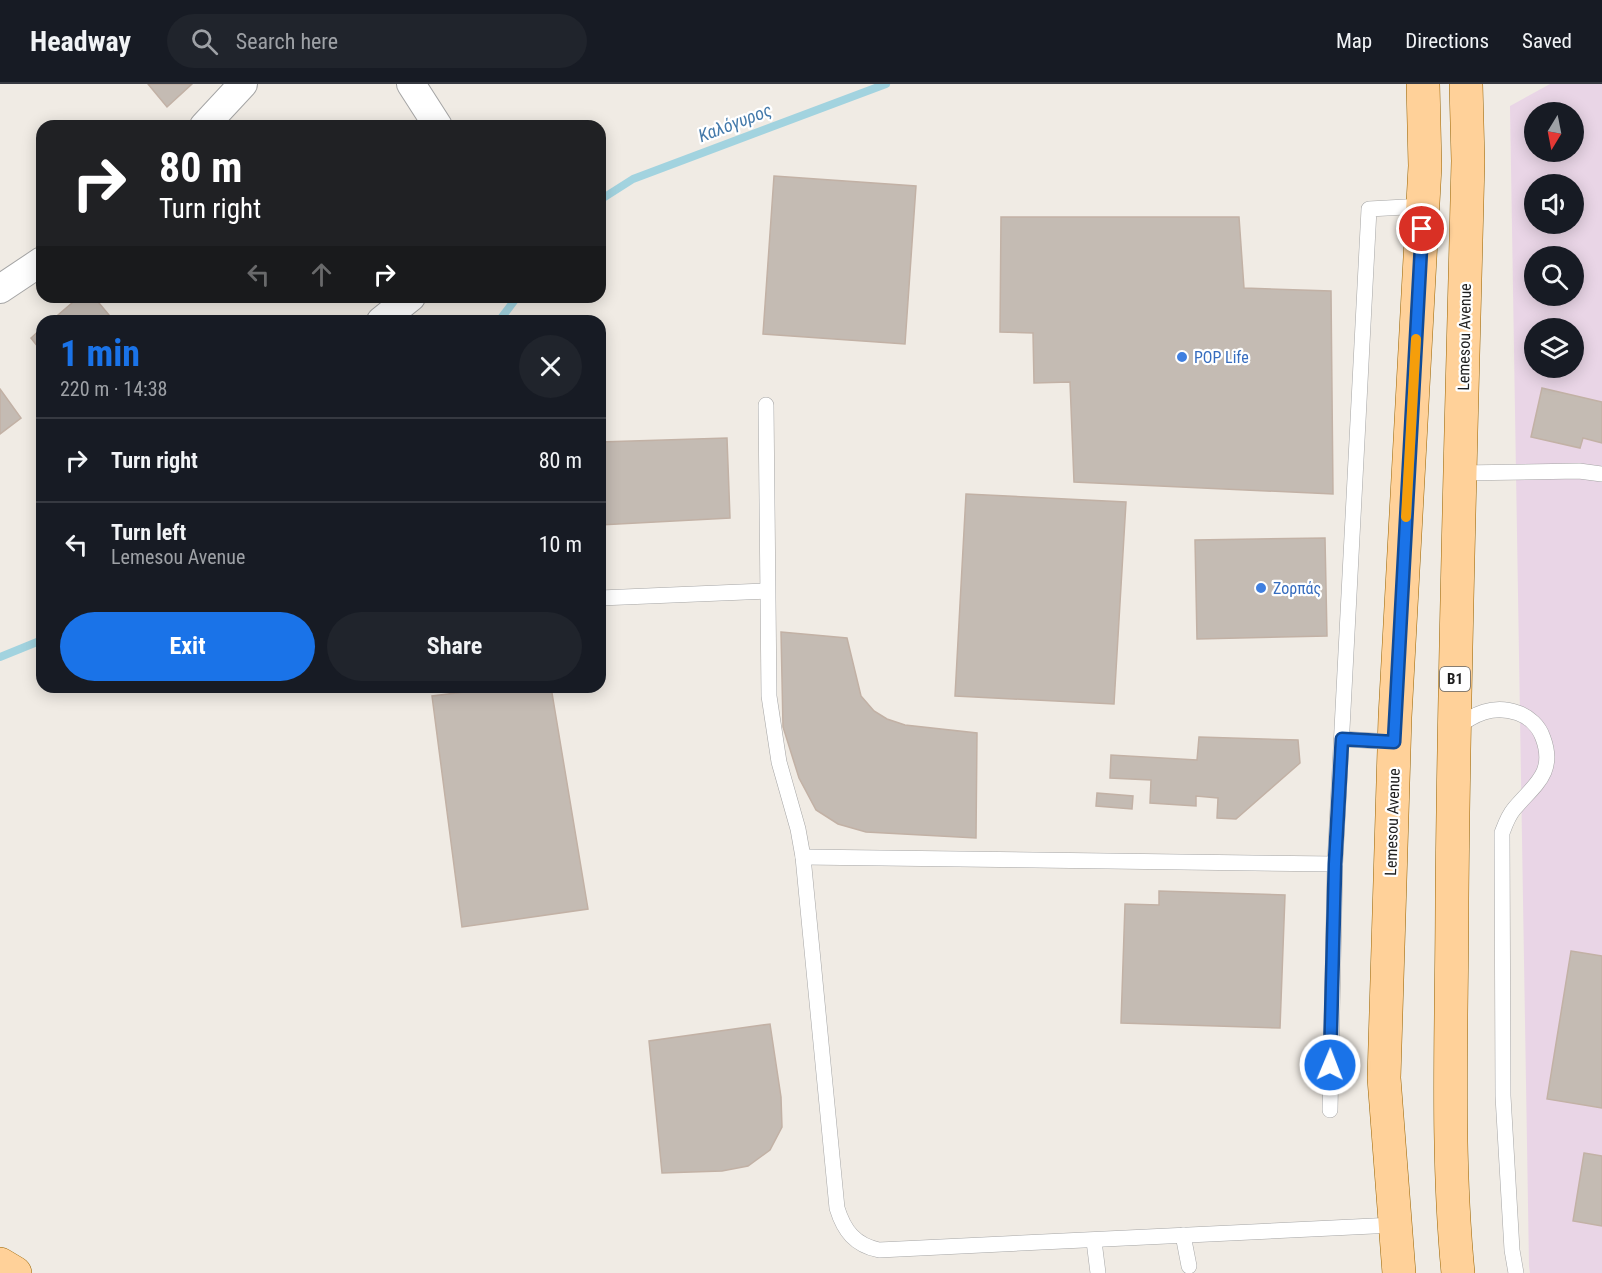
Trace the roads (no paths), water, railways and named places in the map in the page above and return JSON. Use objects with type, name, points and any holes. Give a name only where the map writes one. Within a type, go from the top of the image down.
[{"type":"main road","name":"Lemesou Avenue","points":[[1399,1273],[1384,1078],[1394,742],[1425,166],[1423,84]]},
{"type":"main road","name":"Lemesou Avenue","points":[[1458,1273],[1453,1223],[1453,729],[1468,161],[1466,84]]},
{"type":"main road","points":[[0,1264],[15,1273]]},
{"type":"street","points":[[210,120],[243,84]]},
{"type":"street","points":[[411,84],[434,120]]},
{"type":"street","points":[[3,282],[36,264]]},
{"type":"street","points":[[388,315],[404,303]]},
{"type":"lane","points":[[1330,1110],[1335,864],[1369,208],[1423,206]]},
{"type":"lane","points":[[766,405],[767,591],[771,718],[779,762],[798,829],[803,857],[837,1208],[849,1235],[868,1248],[879,1250],[1394,1225]]},
{"type":"lane","points":[[1460,473],[1579,471],[1602,474]]},
{"type":"lane","points":[[606,598],[767,591]]},
{"type":"lane","points":[[1453,729],[1474,716],[1493,709],[1503,709],[1522,715],[1536,726],[1542,734],[1548,754],[1542,776],[1508,817],[1502,833],[1503,1096],[1512,1250],[1516,1273]]},
{"type":"lane","points":[[1342,739],[1394,742]]},
{"type":"lane","points":[[803,857],[1335,864]]},
{"type":"lane","points":[[1183,1235],[1190,1266]]},
{"type":"lane","points":[[1094,1241],[1098,1273]]},
{"type":"waterway","name":"Καλόγυρος","points":[[606,196],[633,179],[886,84]]},
{"type":"waterway","name":"Καλόγυρος","points":[[504,315],[512,303]]},
{"type":"waterway","name":"Καλόγυρος","points":[[0,657],[36,642]]},
{"type":"place","name":"POP Life","points":[[1182,357]]},
{"type":"place","name":"Ζορπάς","points":[[1261,588]]}]
